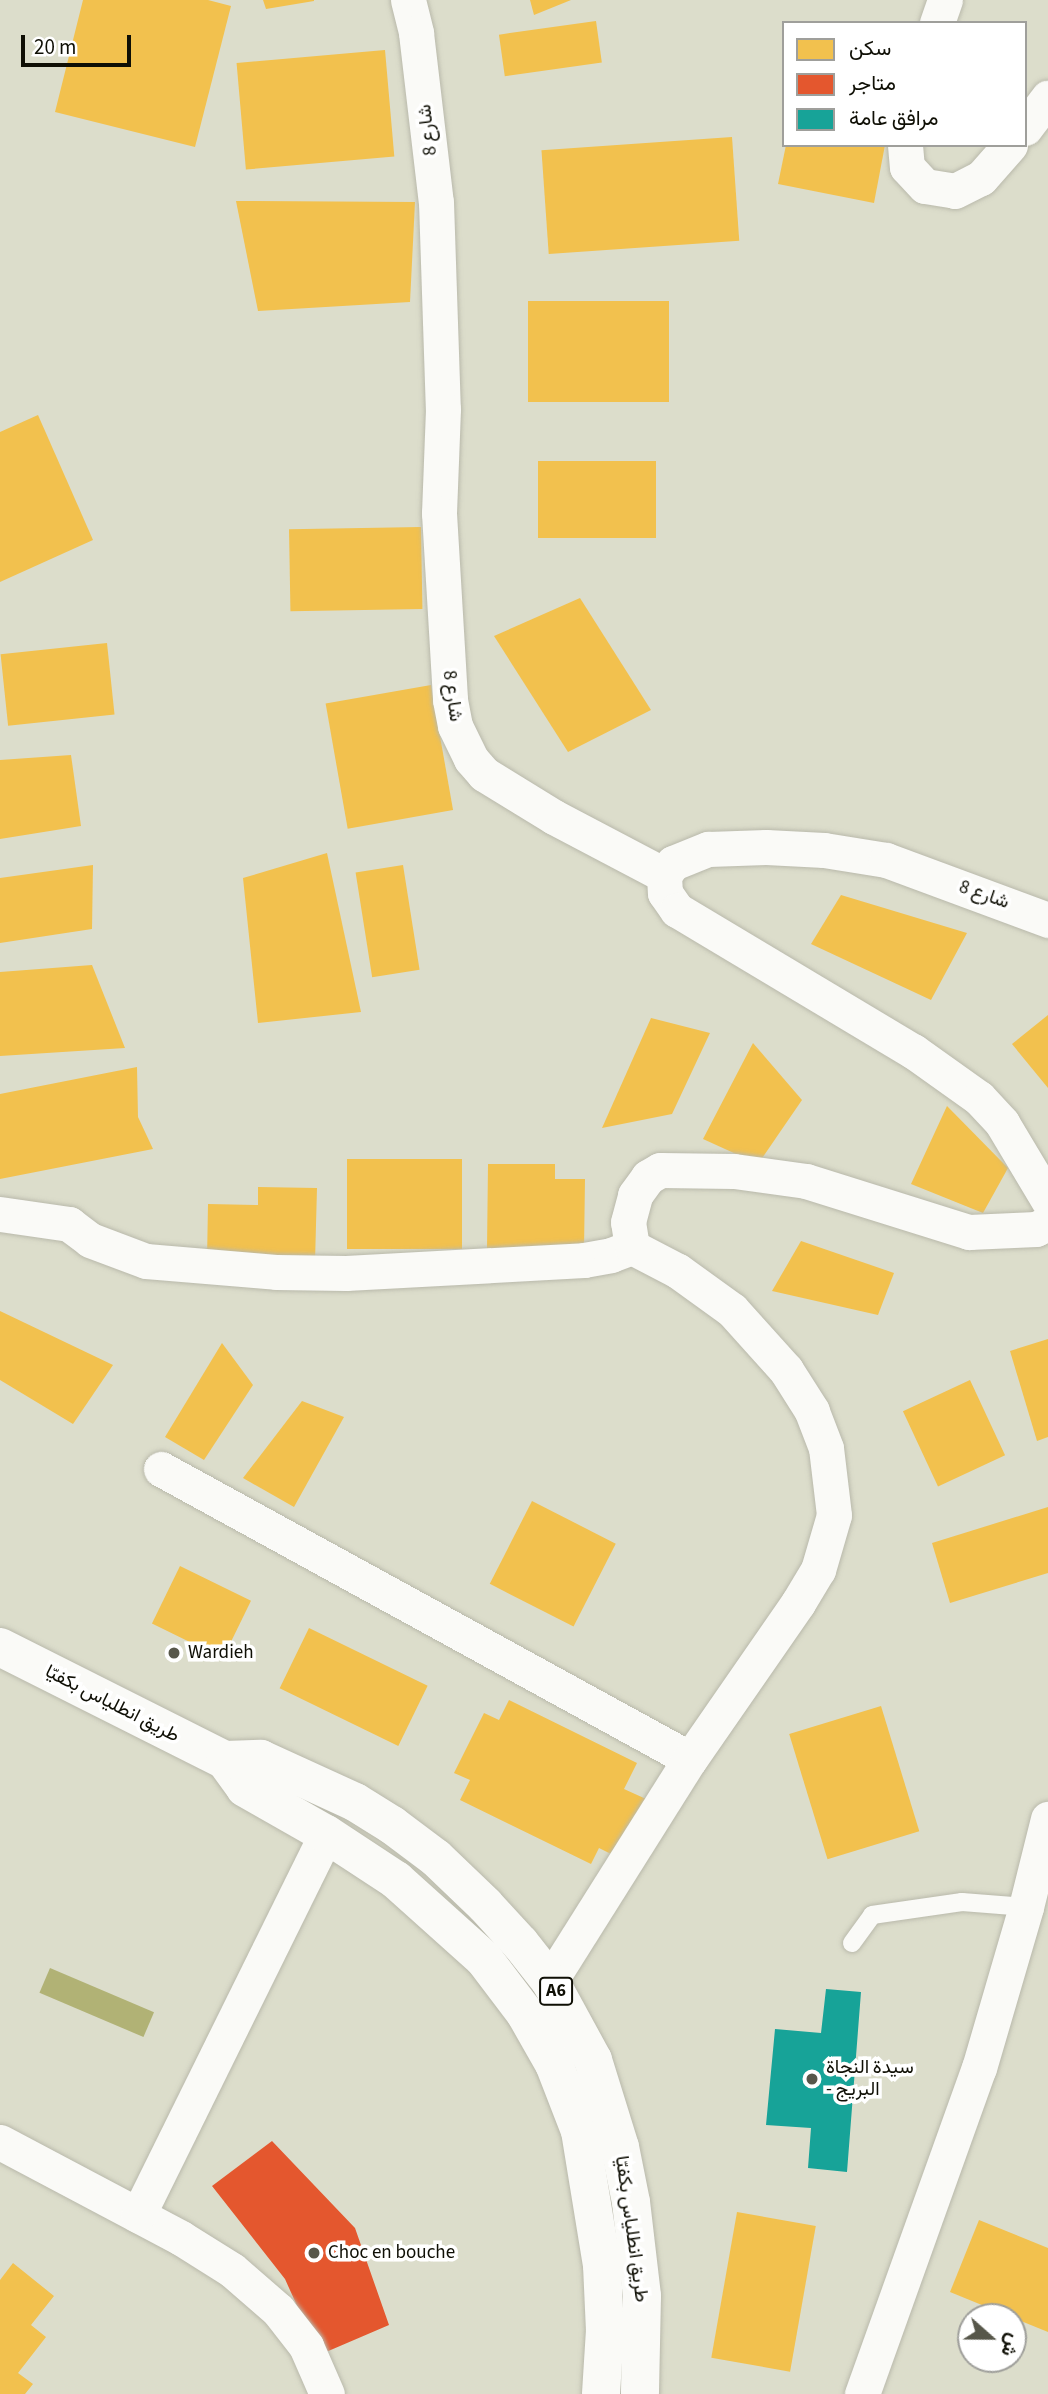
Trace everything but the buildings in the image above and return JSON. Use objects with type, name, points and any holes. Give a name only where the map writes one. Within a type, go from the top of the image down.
[{"type":"highway","name":"طريق انطلياس بكفيّا","points":[[0,1647],[225,1760],[261,1759],[355,1802],[392,1825],[436,1858],[520,1943],[550,1981],[593,2060],[620,2147],[631,2202],[642,2296],[640,2394]]},
{"type":"highway","name":"طريق انطلياس بكفيّا","points":[[225,1760],[244,1788],[326,1834],[396,1880],[484,1959],[525,2013],[554,2064],[580,2131],[594,2211],[605,2330],[601,2394]]},
{"type":"street","name":"شارع 8","points":[[408,0],[416,33],[436,202],[443,409],[439,513],[450,700],[455,726],[471,759],[484,774],[554,817],[664,876],[673,863],[708,849],[766,846],[824,850],[886,860],[1048,920]]},
{"type":"street","points":[[938,21],[945,0]]},
{"type":"street","points":[[1027,125],[1048,98]]},
{"type":"street","points":[[905,147],[907,167],[925,186],[955,191],[981,178],[1008,147]]},
{"type":"street","points":[[664,876],[665,893],[677,910],[913,1051],[979,1098],[1002,1123],[1048,1200]]},
{"type":"street","points":[[632,1247],[628,1222],[635,1195],[654,1172],[672,1168],[734,1171],[806,1181],[969,1233],[1036,1229],[1048,1223]]},
{"type":"street","points":[[0,1214],[69,1224],[90,1240],[146,1261],[276,1272],[346,1273],[584,1260],[611,1255],[632,1247]]},
{"type":"street","points":[[550,1981],[691,1759],[798,1603],[818,1570],[834,1516],[826,1448],[812,1411],[786,1370],[716,1297],[632,1247]]},
{"type":"street","points":[[161,1469],[691,1759]]},
{"type":"street","points":[[862,2394],[979,2067],[1026,1907],[1048,1819]]},
{"type":"street","points":[[138,2215],[326,1834]]},
{"type":"street","points":[[0,2142],[138,2215],[232,2270],[278,2310],[306,2346],[327,2394]]},
{"type":"lane","points":[[852,1943],[872,1915],[962,1902],[1026,1907]]},
{"type":"shaded area","points":[[50,1968],[154,2012],[143,2037],[39,1993]]},
{"type":"place","name":"Wardieh","points":[[174,1653]]},
{"type":"place","name":"سيدة النجاة - البريج","points":[[812,2079]]},
{"type":"place","name":"Choc en bouche","points":[[314,2253]]}]
